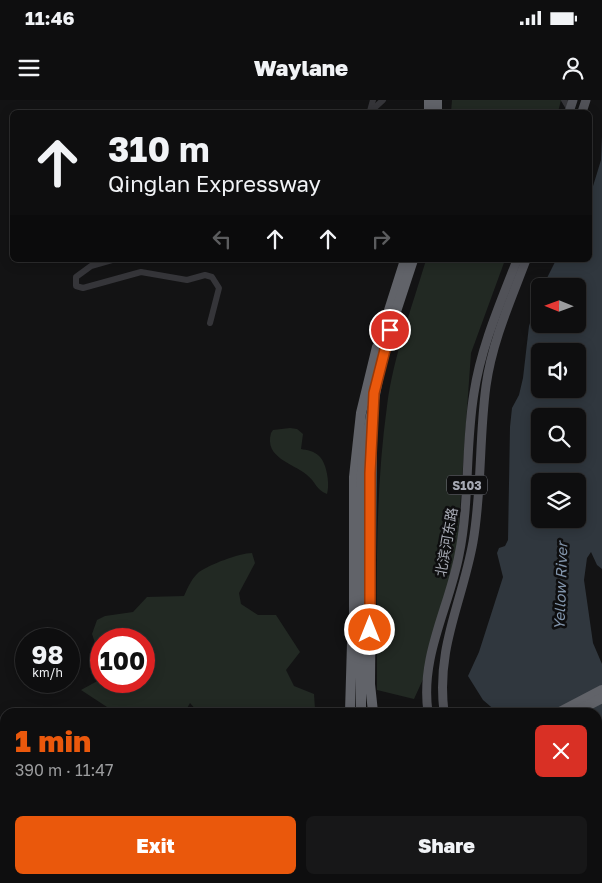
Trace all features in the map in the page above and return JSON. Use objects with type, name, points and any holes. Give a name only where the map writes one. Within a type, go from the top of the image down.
[{"type":"highway","points":[[355,708],[354,477],[361,413],[377,346],[404,262]]},
{"type":"highway","points":[[361,708],[361,488],[364,457],[374,393],[384,348],[412,262]]},
{"type":"highway","points":[[373,708],[370,684],[370,473],[374,393]]},
{"type":"highway","points":[[350,708],[354,605]]},
{"type":"highway","points":[[568,708],[602,690]]},
{"type":"highway","points":[[583,708],[602,698]]},
{"type":"main road","name":"北滨河东路","points":[[428,708],[426,690],[429,659],[452,587],[466,516],[470,419],[476,380],[490,333],[516,262]]},
{"type":"main road","name":"北滨河东路","points":[[444,708],[443,656],[474,539],[488,373],[501,323],[525,262]]},
{"type":"street","points":[[371,110],[383,100]]},
{"type":"street","points":[[105,262],[91,266],[76,277],[76,286],[83,288],[141,272],[187,280],[205,275],[212,277],[219,288],[210,323]]},
{"type":"shaded area","points":[[452,100],[561,100],[558,110],[451,110]]},
{"type":"shaded area","points":[[425,262],[504,262],[471,353],[457,551],[429,666],[414,699],[377,690],[377,548],[380,477],[390,388]]},
{"type":"shaded area","points":[[297,429],[303,434],[301,449],[315,453],[322,459],[327,474],[327,494],[307,475],[281,459],[272,448],[270,441],[273,430]]},
{"type":"shaded area","points":[[252,553],[255,563],[239,593],[241,604],[258,615],[276,615],[300,652],[286,670],[294,686],[314,694],[315,708],[194,708],[190,703],[187,708],[107,708],[81,690],[90,685],[90,693],[155,693],[155,628],[94,628],[97,620],[105,616],[133,612],[147,597],[184,596],[192,580],[199,572],[224,560]]},
{"type":"water","name":"Yellow River","points":[[602,136],[602,569],[597,565],[591,552],[587,558],[584,580],[593,643],[602,664],[602,708],[492,708],[483,700],[468,676],[479,652],[503,577],[497,553],[499,548],[505,546],[508,540],[510,427],[512,408],[519,395],[523,378],[529,326],[531,320],[531,333],[586,333],[586,278],[547,278],[555,262],[592,262],[592,189],[601,160]]},
{"type":"route","points":[[370,630],[370,473],[374,393],[390,330]]}]
